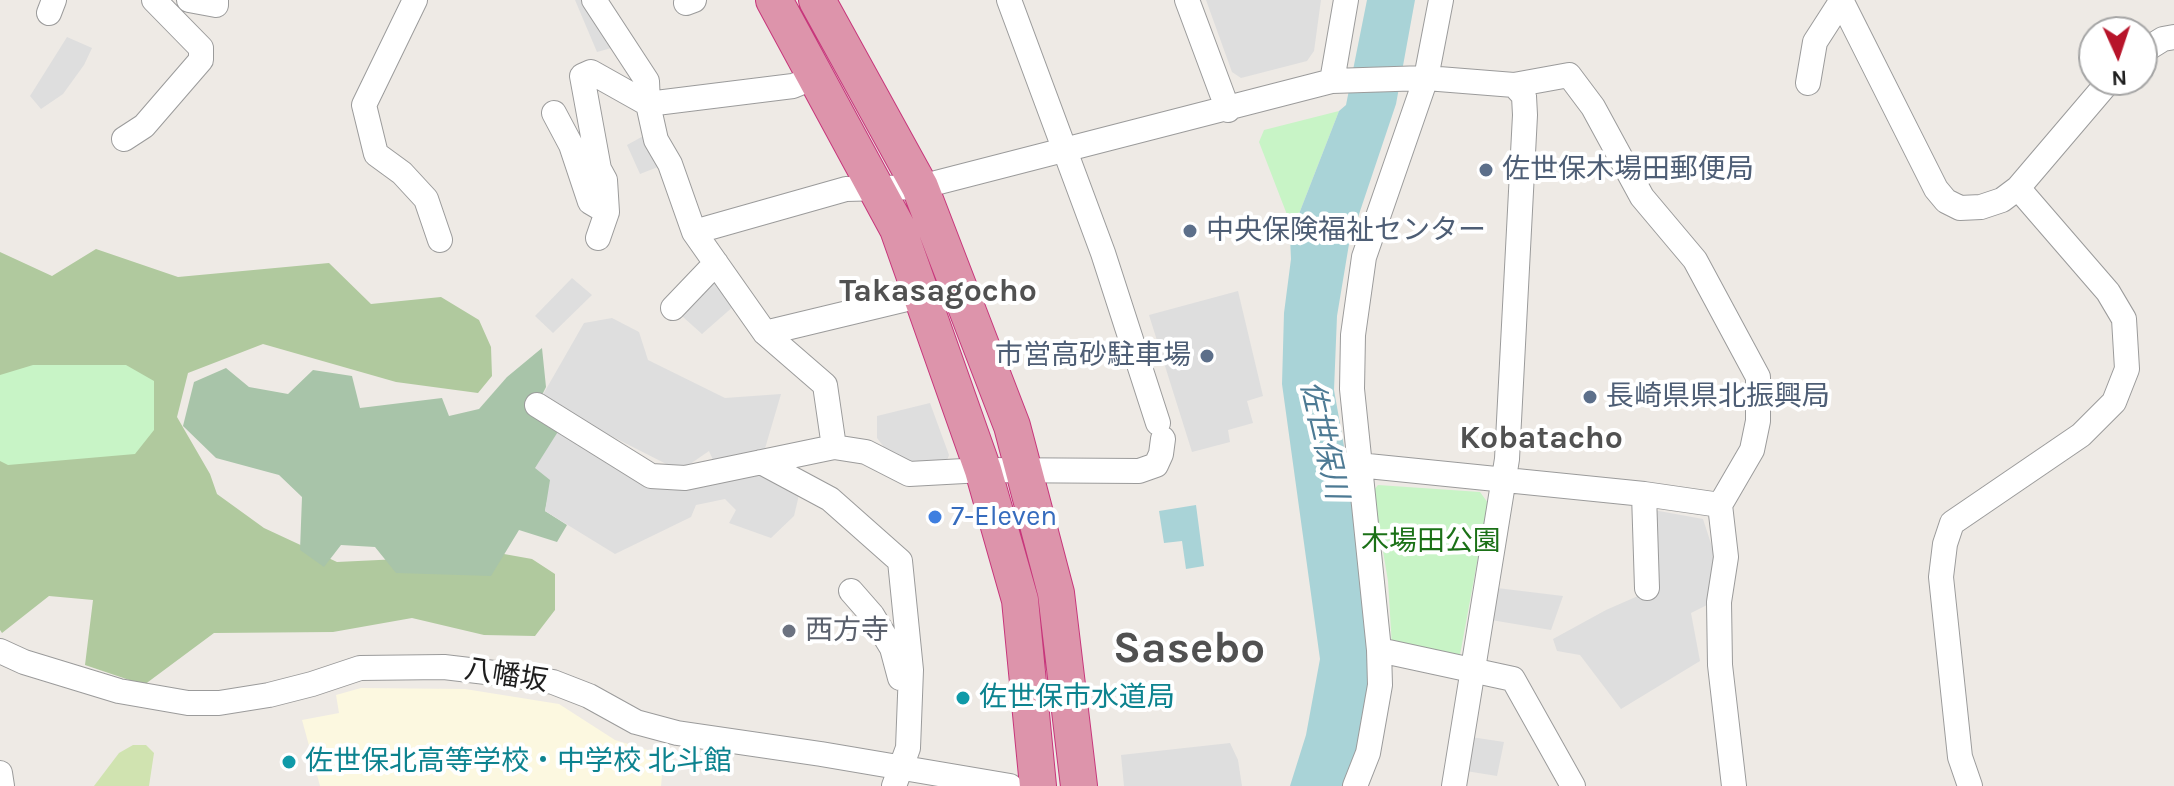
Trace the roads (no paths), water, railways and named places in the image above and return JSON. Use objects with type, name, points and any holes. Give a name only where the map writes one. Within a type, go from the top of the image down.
[{"type":"highway","points":[[774,0],[898,229],[983,470],[1020,600],[1038,786]]},
{"type":"highway","points":[[817,0],[920,187],[1012,426],[1056,593],[1079,786]]},
{"type":"street","points":[[124,139],[144,126],[201,60],[201,48],[154,0]]},
{"type":"street","points":[[189,0],[216,5],[216,0]]},
{"type":"street","points":[[415,0],[364,105],[376,154],[402,173],[426,199],[440,240]]},
{"type":"street","points":[[594,0],[647,81],[648,104],[656,140],[670,164],[694,232],[765,333],[825,385],[834,447]]},
{"type":"street","points":[[537,405],[651,476],[685,478],[834,447],[866,452],[909,474],[983,470],[1139,471],[1156,465],[1161,454],[1160,431],[1103,253],[1009,0]]},
{"type":"street","points":[[1187,0],[1228,110]]},
{"type":"street","points":[[1341,81],[1346,0]]},
{"type":"street","points":[[1355,786],[1368,753],[1380,685],[1379,650],[1354,464],[1353,335],[1364,257],[1441,0]]},
{"type":"street","points":[[1808,83],[1815,42],[1842,0]]},
{"type":"street","points":[[1842,0],[1936,189],[1946,201],[1960,208],[1981,207],[2002,200],[2018,188],[2096,96]]},
{"type":"street","points":[[598,238],[607,212],[605,180],[599,169],[582,76],[591,72],[648,104],[793,86],[815,77]]},
{"type":"street","points":[[694,232],[846,189],[920,187],[1341,81],[1418,78],[1514,85],[1569,75],[1593,107],[1642,197],[1695,260],[1758,377],[1758,421],[1752,450],[1720,505],[1726,557],[1719,602],[1720,665],[1734,786]]},
{"type":"street","points":[[1454,786],[1507,459],[1525,115],[1524,96],[1514,85]]},
{"type":"street","points":[[554,113],[571,145],[590,202],[607,212]]},
{"type":"street","points":[[1970,786],[1960,757],[1941,577],[1945,544],[1952,523],[2081,435],[2114,402],[2127,369],[2124,319],[2108,292],[2018,188]]},
{"type":"street","points":[[673,308],[716,263]]},
{"type":"street","points":[[765,333],[923,295]]},
{"type":"street","points":[[761,462],[830,499],[900,561],[911,670],[908,748],[897,776]]},
{"type":"street","points":[[1354,464],[1644,494],[1720,505]]},
{"type":"street","points":[[1644,494],[1647,588]]},
{"type":"street","points":[[851,591],[872,615],[892,648],[900,679],[893,749],[897,776]]},
{"type":"street","points":[[1379,650],[1513,679],[1573,786]]},
{"type":"street","name":"八幡坂","points":[[0,651],[24,662],[119,691],[188,703],[219,703],[269,695],[360,668],[444,667],[511,675],[553,682],[589,696],[636,722],[677,733],[897,776],[1010,786]]},
{"type":"street","points":[[0,775],[2,786]]},
{"type":"water","name":"佐世保川","points":[[1367,0],[1415,0],[1396,104],[1349,244],[1337,316],[1334,390],[1353,497],[1370,648],[1369,699],[1361,741],[1343,786],[1290,786],[1306,735],[1320,659],[1282,384],[1290,237],[1339,111],[1346,105]]},
{"type":"water","points":[[1196,505],[1204,566],[1186,569],[1182,541],[1164,543],[1159,511]]},
{"type":"place","name":"佐世保木場田郵便局","points":[[1486,170]]},
{"type":"place","name":"中央保険福祉センター","points":[[1190,231]]},
{"type":"place","name":"市営高砂駐車場","points":[[1207,356]]},
{"type":"place","name":"長崎県県北振興局","points":[[1590,397]]},
{"type":"place","name":"7-Eleven","points":[[935,517]]},
{"type":"place","name":"西方寺","points":[[789,631]]},
{"type":"place","name":"佐世保市水道局","points":[[963,698]]},
{"type":"place","name":"佐世保北高等学校・中学校 北斗館","points":[[289,762]]},
{"type":"district","name":"Takasagocho","points":[[938,292]]},
{"type":"district","name":"Kobatacho","points":[[1541,439]]},
{"type":"district","name":"Sasebo","points":[[1189,649]]},
{"type":"park label","name":"木場田公園","points":[[1431,542]]}]
